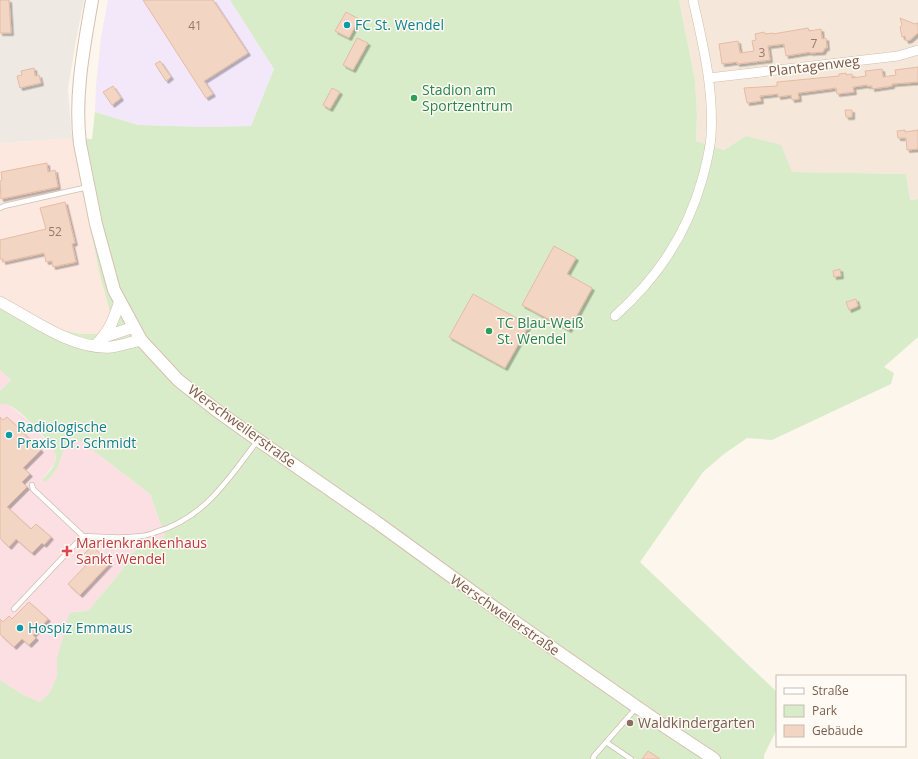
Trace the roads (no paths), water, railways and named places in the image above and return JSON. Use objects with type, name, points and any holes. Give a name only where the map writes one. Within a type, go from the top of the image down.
[{"type":"main road","name":"Werschweilerstraße","points":[[92,0],[78,89],[78,131],[88,187],[106,264],[114,290],[141,340],[178,380],[216,410],[376,521],[488,604],[714,759]]},
{"type":"street","points":[[615,316],[634,299],[663,265],[678,241],[699,191],[708,159],[711,135],[709,78],[705,52],[693,0]]},
{"type":"street","name":"Plantagenweg","points":[[709,78],[898,56],[918,50]]},
{"type":"street","points":[[0,302],[56,333],[74,341],[95,346],[110,347],[141,340]]},
{"type":"street","points":[[95,346],[111,327],[120,302]]},
{"type":"street","points":[[104,336],[134,327]]},
{"type":"lane","points":[[0,208],[88,187]]},
{"type":"lane","points":[[32,486],[83,536],[119,538],[143,536],[165,530],[202,508],[221,488],[258,440]]},
{"type":"lane","points":[[14,609],[83,536]]},
{"type":"lane","points":[[593,759],[637,707]]},
{"type":"lane","points":[[606,742],[631,759]]},
{"type":"place","name":"FC St. Wendel","points":[[347,25]]},
{"type":"place","name":"Stadion am Sportzentrum","points":[[414,98]]},
{"type":"place","name":"TC Blau-Weiß St. Wendel","points":[[489,331]]},
{"type":"place","name":"Radiologische Praxis Dr. Schmidt","points":[[9,435]]},
{"type":"place","name":"Marienkrankenhaus Sankt Wendel","points":[[67,551]]},
{"type":"place","name":"Hospiz Emmaus","points":[[20,628]]},
{"type":"place","name":"Waldkindergarten","points":[[630,723]]}]
